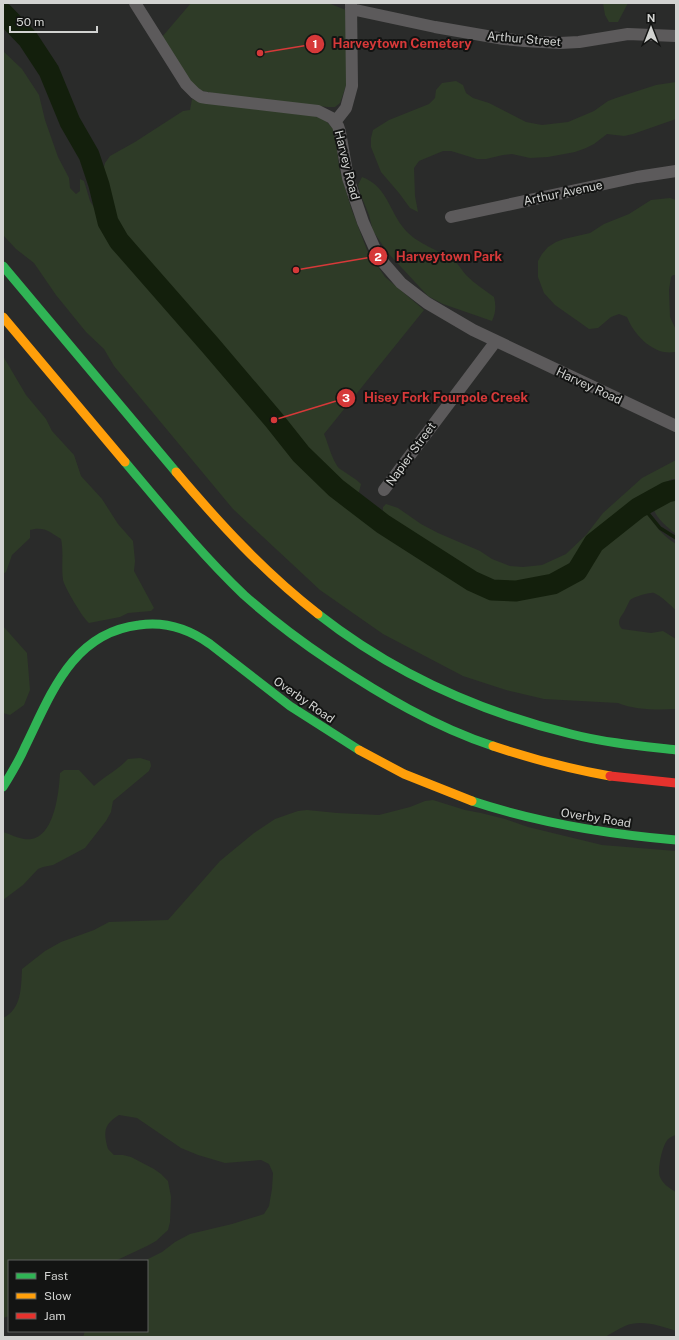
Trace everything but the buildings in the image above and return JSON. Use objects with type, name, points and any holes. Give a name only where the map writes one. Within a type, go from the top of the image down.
[{"type":"main road","points":[[3,266],[211,513],[262,567],[291,593],[324,619],[359,644],[396,667],[433,686],[499,713],[551,730],[591,740],[676,750]]},
{"type":"main road","points":[[3,317],[151,494],[234,585],[299,640],[351,676],[422,717],[462,735],[502,750],[582,772],[624,779],[676,783]]},
{"type":"main road","name":"Overby Road","points":[[3,787],[20,758],[52,691],[67,668],[82,651],[106,634],[120,628],[134,625],[164,625],[181,628],[202,638],[307,718],[371,756],[417,780],[467,799],[550,822],[620,834],[676,840]]},
{"type":"street","name":"Harvey Road","points":[[135,3],[186,84],[200,97],[318,111],[329,116],[335,122],[340,132],[346,168],[352,189],[369,238],[381,260],[401,284],[451,318],[496,341],[676,426]]},
{"type":"street","points":[[335,122],[346,108],[352,86],[351,6]]},
{"type":"street","name":"Arthur Street","points":[[351,6],[504,40],[539,43],[579,42],[628,34],[676,36]]},
{"type":"street","name":"Arthur Avenue","points":[[451,217],[630,178],[676,170]]},
{"type":"street","name":"Napier Street","points":[[384,490],[496,341]]},
{"type":"green space","points":[[191,3],[328,3],[346,10],[347,83],[340,103],[335,107],[328,107],[220,95],[199,90],[191,83],[162,37]]},
{"type":"green space","points":[[603,3],[628,3],[618,22],[609,22],[605,15]]},
{"type":"green space","points":[[3,51],[22,69],[39,95],[45,120],[58,157],[69,178],[70,188],[76,194],[80,191],[80,179],[84,181],[90,201],[107,229],[109,237],[144,284],[187,327],[239,388],[260,409],[269,423],[327,485],[381,528],[423,552],[468,585],[496,595],[518,597],[566,584],[576,577],[591,561],[600,546],[611,535],[617,525],[635,515],[647,512],[659,530],[676,544],[676,611],[657,594],[646,594],[630,600],[620,618],[619,624],[622,629],[651,633],[663,631],[676,639],[676,709],[647,709],[618,703],[544,699],[506,690],[463,676],[383,634],[320,590],[233,509],[114,366],[104,349],[86,332],[56,295],[34,263],[16,249],[3,235]]},
{"type":"green space","points":[[456,81],[463,85],[466,93],[473,98],[489,103],[526,122],[542,125],[568,122],[594,111],[608,101],[616,98],[656,85],[676,82],[676,119],[624,136],[607,134],[586,148],[575,152],[548,157],[530,158],[512,154],[486,159],[477,159],[451,151],[443,151],[419,161],[414,168],[415,196],[418,212],[410,208],[381,172],[371,147],[373,130],[389,120],[429,104],[435,98],[436,90],[442,83]]},
{"type":"green space","points":[[192,99],[203,103],[312,115],[327,122],[333,129],[339,167],[351,208],[367,250],[385,277],[424,310],[324,434],[337,466],[361,484],[359,492],[355,492],[317,460],[290,426],[268,403],[227,354],[212,340],[180,300],[159,279],[144,255],[127,239],[120,228],[108,194],[103,171],[105,163],[110,156],[135,142],[183,111],[190,110]]},
{"type":"green space","points":[[362,177],[370,181],[382,191],[397,219],[407,232],[419,242],[453,260],[470,279],[494,297],[495,309],[492,321],[443,304],[428,296],[388,253],[373,231],[369,215],[360,193],[358,185]]},
{"type":"green space","points":[[670,198],[676,200],[676,275],[671,277],[669,290],[670,317],[676,330],[675,352],[660,351],[646,343],[634,331],[627,317],[619,314],[611,317],[598,328],[589,329],[555,305],[544,293],[538,277],[538,261],[548,247],[564,239],[590,233],[604,224],[629,214],[651,200]]},
{"type":"green space","points":[[3,356],[26,395],[46,419],[52,431],[74,455],[81,476],[102,499],[118,524],[133,541],[135,561],[134,571],[154,608],[151,611],[128,613],[120,617],[89,623],[74,602],[63,580],[61,539],[43,529],[30,530],[30,538],[12,555],[6,572],[3,574]]},
{"type":"green space","points":[[676,460],[676,479],[672,479],[648,491],[593,534],[584,549],[562,570],[547,579],[531,580],[510,585],[488,584],[391,520],[383,511],[383,507],[386,504],[398,508],[421,524],[438,533],[510,566],[523,567],[542,565],[566,554],[586,535],[603,513],[642,478]]},
{"type":"green space","points":[[667,496],[676,496],[676,534],[655,513],[653,505]]},
{"type":"green space","points":[[3,626],[27,653],[30,690],[24,705],[10,715],[3,713]]},
{"type":"green space","points":[[140,758],[150,761],[151,766],[149,771],[113,801],[111,812],[106,821],[85,848],[53,865],[38,869],[23,885],[3,900],[3,832],[24,839],[34,838],[42,834],[53,815],[60,773],[64,770],[79,770],[94,786],[128,759]]},
{"type":"green space","points":[[433,800],[465,810],[505,819],[528,827],[602,845],[676,851],[676,1135],[669,1138],[664,1145],[660,1159],[659,1174],[663,1182],[676,1192],[676,1331],[651,1324],[638,1323],[625,1326],[605,1337],[83,1337],[85,1332],[148,1332],[148,1260],[146,1260],[162,1252],[175,1242],[190,1234],[232,1224],[264,1214],[269,1206],[272,1189],[273,1173],[269,1164],[261,1160],[225,1163],[198,1155],[181,1148],[137,1118],[119,1115],[110,1122],[106,1129],[105,1133],[108,1149],[114,1155],[131,1157],[154,1169],[168,1181],[171,1197],[170,1222],[168,1230],[156,1241],[117,1260],[8,1260],[8,1316],[3,1318],[3,1018],[14,1009],[17,1003],[21,990],[22,969],[45,951],[61,942],[94,930],[109,922],[168,920],[220,861],[254,833],[275,819],[298,811],[307,810],[379,815],[410,807],[425,801]]},
{"type":"waterway","points":[[3,13],[28,39],[49,71],[70,122],[89,155],[99,185],[108,222],[119,241],[211,346],[301,454],[336,488],[383,524],[472,581],[492,590],[516,591],[553,584],[577,571],[594,543],[638,508],[667,492],[676,490]]},
{"type":"waterway","points":[[642,506],[660,528],[676,538]]},
{"type":"traffic: fast","points":[[3,266],[176,472]]},
{"type":"traffic: fast","points":[[125,462],[183,530],[228,579],[244,595],[286,630],[330,661],[389,698],[429,720],[493,746]]},
{"type":"traffic: fast","points":[[318,614],[346,635],[407,672],[470,702],[537,725],[584,737],[624,744],[676,750]]},
{"type":"traffic: fast","points":[[3,787],[20,757],[55,687],[80,653],[97,640],[116,630],[139,625],[167,625],[194,634],[210,644],[290,706],[359,750]]},
{"type":"traffic: fast","points":[[472,801],[522,816],[599,831],[676,840]]},
{"type":"traffic: slow","points":[[3,317],[125,462]]},
{"type":"traffic: slow","points":[[176,472],[243,547],[298,598],[318,614]]},
{"type":"traffic: slow","points":[[493,746],[551,763],[610,776]]},
{"type":"traffic: slow","points":[[359,750],[404,774],[472,801]]},
{"type":"traffic: jam","points":[[610,776],[676,783]]},
{"type":"place","name":"Harveytown Cemetery","points":[[260,53]]},
{"type":"place","name":"Harveytown Park","points":[[296,270]]},
{"type":"place","name":"Hisey Fork Fourpole Creek","points":[[274,420]]}]
